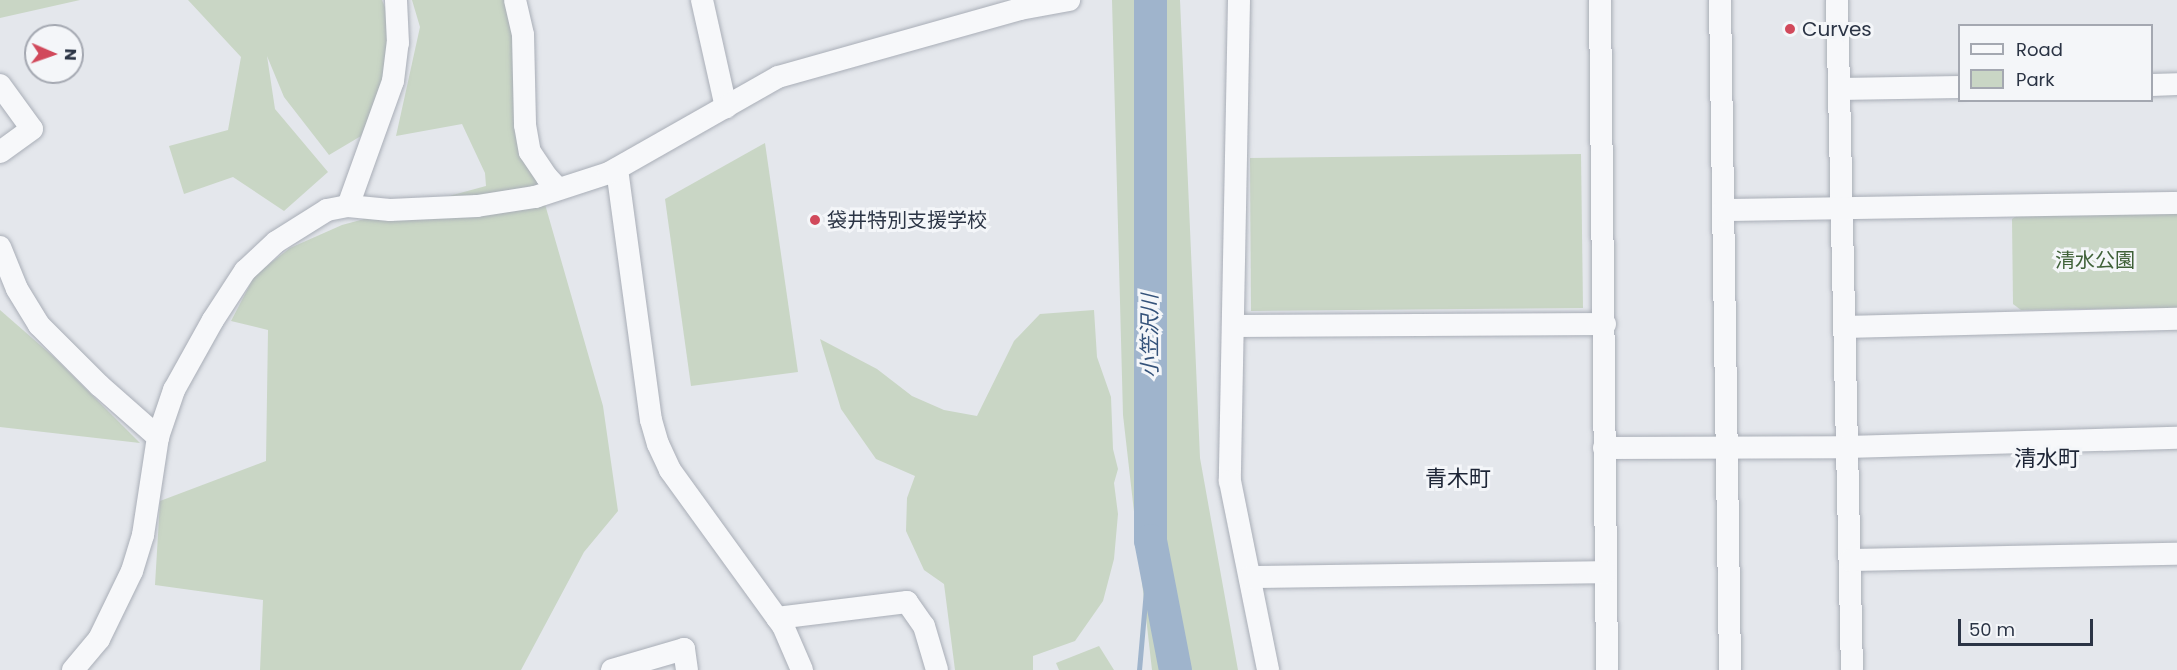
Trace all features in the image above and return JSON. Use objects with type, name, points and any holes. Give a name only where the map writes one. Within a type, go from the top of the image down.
[{"type":"street","points":[[348,206],[393,81],[398,43],[396,0]]},
{"type":"street","points":[[515,0],[523,35],[525,124],[530,152],[546,177],[558,189]]},
{"type":"street","points":[[702,0],[726,107]]},
{"type":"street","points":[[73,670],[99,639],[132,572],[143,535],[158,437],[174,390],[244,271],[276,242],[327,210],[348,206],[390,210],[477,206],[535,197],[617,169],[778,77],[820,63],[1020,9],[1069,0]]},
{"type":"street","points":[[1239,0],[1230,481],[1268,670]]},
{"type":"street","points":[[1600,0],[1607,670]]},
{"type":"street","points":[[1720,0],[1725,448],[1731,670]]},
{"type":"street","points":[[1837,0],[1852,670]]},
{"type":"street","points":[[0,84],[32,129],[0,152]]},
{"type":"street","points":[[2153,85],[2177,84]]},
{"type":"street","points":[[1839,89],[1958,87]]},
{"type":"street","points":[[617,169],[651,420],[658,444],[670,470],[777,618],[802,670]]},
{"type":"street","points":[[1724,210],[2177,203]]},
{"type":"street","points":[[0,247],[17,289],[39,325],[99,385],[158,437]]},
{"type":"street","points":[[1845,327],[2177,319]]},
{"type":"street","points":[[1233,326],[1605,324]]},
{"type":"street","points":[[1604,448],[1847,447],[2177,438]]},
{"type":"street","points":[[1850,560],[2177,554]]},
{"type":"street","points":[[1250,576],[1605,572]]},
{"type":"street","points":[[777,618],[906,602],[924,626],[937,670]]},
{"type":"street","points":[[612,670],[684,649],[687,670]]},
{"type":"green space","points":[[0,0],[80,0],[0,18]]},
{"type":"green space","points":[[188,0],[382,0],[392,25],[382,88],[361,136],[329,155],[284,97],[267,56],[275,109],[328,172],[284,211],[233,177],[184,194],[169,146],[228,130],[241,57]]},
{"type":"green space","points":[[412,0],[515,0],[530,152],[603,406],[618,511],[584,552],[521,670],[260,670],[263,600],[155,585],[160,501],[266,461],[268,330],[231,321],[255,275],[290,248],[342,225],[486,186],[485,173],[462,124],[396,136],[420,27]]},
{"type":"green space","points":[[1112,0],[1180,0],[1200,458],[1238,670],[1152,670],[1123,415]]},
{"type":"green space","points":[[765,143],[798,372],[691,386],[665,199]]},
{"type":"green space","points":[[1581,154],[1583,308],[1251,311],[1250,158]]},
{"type":"green space","name":"清水公園","points":[[2177,211],[2177,308],[2021,310],[2013,304],[2012,219],[2020,213]]},
{"type":"green space","points":[[0,310],[55,358],[140,443],[0,427]]},
{"type":"green space","points":[[1094,310],[1097,357],[1111,397],[1113,449],[1118,469],[1114,483],[1118,514],[1114,559],[1103,601],[1075,641],[1033,656],[1033,670],[955,670],[944,584],[924,570],[906,531],[907,498],[915,476],[876,459],[841,409],[820,339],[877,369],[912,396],[944,410],[977,416],[1014,341],[1040,314]]},
{"type":"green space","points":[[1099,646],[1114,670],[1059,670],[1056,663]]},
{"type":"waterway","name":"小笠沢川","points":[[1150,0],[1150,540],[1175,670]]},
{"type":"waterway","points":[[1139,670],[1150,543]]},
{"type":"place","name":"Curves","points":[[1790,29]]},
{"type":"place","name":"袋井特別支援学校","points":[[815,220]]},
{"type":"district","name":"清水町","points":[[2047,459]]},
{"type":"district","name":"青木町","points":[[1458,479]]}]
